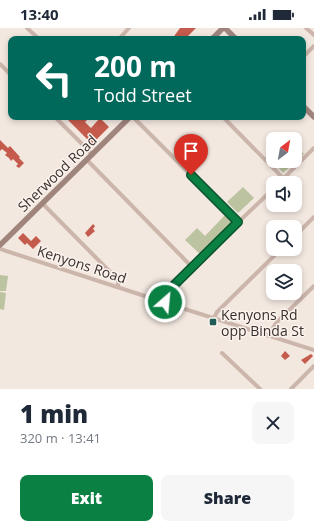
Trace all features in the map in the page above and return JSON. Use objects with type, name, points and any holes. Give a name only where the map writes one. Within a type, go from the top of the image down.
[{"type":"main road","points":[[215,36],[224,28],[233,36]]},
{"type":"main road","points":[[306,109],[314,117]]},
{"type":"main road","name":"Sherwood Road","points":[[0,245],[127,120]]},
{"type":"street","points":[[28,28],[36,36]]},
{"type":"street","points":[[122,36],[129,28]]},
{"type":"street","points":[[306,28],[314,36]]},
{"type":"street","points":[[306,54],[314,46]]},
{"type":"street","points":[[0,64],[8,72]]},
{"type":"street","points":[[58,120],[93,155]]},
{"type":"street","points":[[136,120],[238,222]]},
{"type":"street","points":[[226,120],[281,176]]},
{"type":"street","points":[[287,176],[314,148]]},
{"type":"street","points":[[88,160],[192,267]]},
{"type":"street","points":[[266,196],[162,297],[159,297],[157,300],[160,304],[164,303],[314,350]]},
{"type":"street","points":[[43,204],[118,280],[118,287]]},
{"type":"street","points":[[302,229],[314,217]]},
{"type":"street","name":"Kenyons Road","points":[[0,250],[157,300]]},
{"type":"street","points":[[214,318],[217,312],[274,256]]},
{"type":"street","points":[[268,336],[276,323],[314,286]]},
{"type":"street","points":[[162,297],[165,300],[164,303]]},
{"type":"street","points":[[222,353],[260,389]]},
{"type":"street","points":[[291,389],[314,366]]},
{"type":"street","points":[[310,370],[314,374]]},
{"type":"green space","points":[[279,168],[289,168],[283,173]]},
{"type":"green space","points":[[243,187],[254,198],[238,213],[227,202]]},
{"type":"green space","points":[[225,215],[233,223],[201,255],[185,240],[197,228],[205,236]]},
{"type":"green space","points":[[0,275],[8,276],[6,291],[0,291]]},
{"type":"green space","points":[[0,292],[6,293],[4,310],[0,309]]},
{"type":"building","points":[[180,28],[196,28],[188,36],[174,36]]},
{"type":"building","points":[[68,120],[87,120],[85,122],[91,128],[98,120],[102,120],[109,127],[92,144]]},
{"type":"building","points":[[0,140],[8,148],[10,146],[20,157],[19,158],[24,163],[19,168],[16,166],[18,164],[13,159],[11,161],[5,155],[7,153],[2,149],[0,151]]},
{"type":"building","points":[[93,224],[95,226],[93,229],[95,231],[88,237],[85,233]]},
{"type":"building","points":[[23,233],[31,241],[36,236],[41,241],[33,249],[27,243],[25,245],[18,238]]},
{"type":"building","points":[[285,351],[290,356],[285,360],[281,356]]},
{"type":"building","points":[[311,354],[313,356],[305,364],[301,360]]},
{"type":"place","name":"Kenyons Rd opp Binda St","points":[[213,322]]},
{"type":"route","points":[[165,302],[162,297],[238,222],[191,175]]}]
